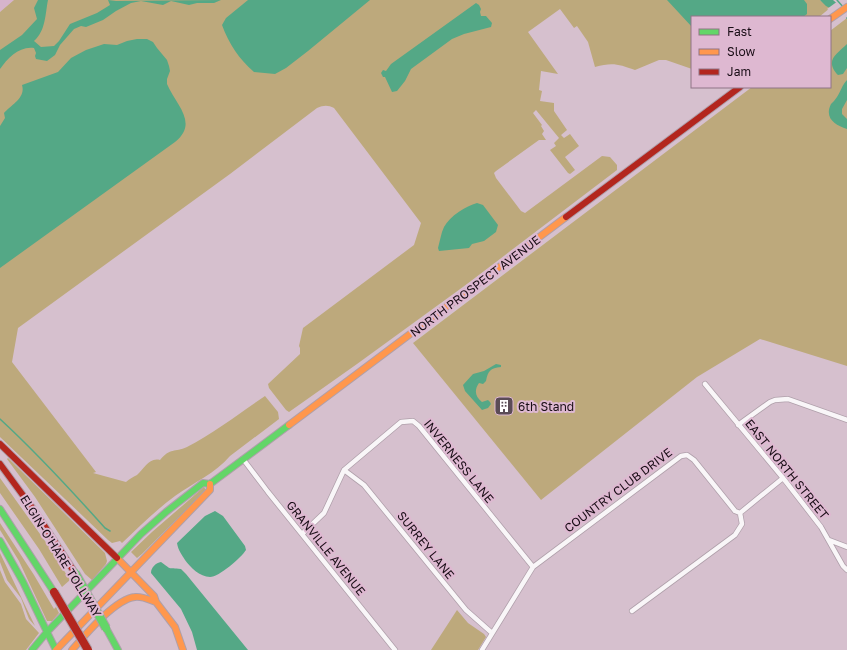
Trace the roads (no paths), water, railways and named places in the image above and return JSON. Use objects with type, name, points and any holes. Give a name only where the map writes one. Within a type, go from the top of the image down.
[{"type":"main road","points":[[831,18],[847,7]]},
{"type":"main road","name":"NORTH PROSPECT AVENUE","points":[[32,650],[117,558],[146,529],[181,500],[203,483],[210,484],[739,88]]},
{"type":"main road","points":[[0,444],[131,571],[154,596],[156,602],[174,627],[183,650]]},
{"type":"main road","name":"ELGIN-O'HARE TOLLWAY","points":[[0,464],[36,514],[74,573],[118,650]]},
{"type":"main road","name":"NORTH PROSPECT AVENUE","points":[[56,650],[210,490],[210,484]]},
{"type":"main road","name":"ELGIN-O'HARE TOLLWAY","points":[[0,509],[54,592],[88,650]]},
{"type":"main road","points":[[0,541],[23,582],[56,650]]},
{"type":"main road","points":[[72,650],[111,609],[123,600],[135,597],[156,602]]},
{"type":"street","name":"EAST NORTH STREET","points":[[705,384],[783,478],[821,527],[843,566],[847,570]]},
{"type":"street","points":[[738,425],[770,402],[788,399],[847,420]]},
{"type":"street","name":"INVERNESS LANE","points":[[302,534],[324,513],[344,470],[401,422],[413,421],[419,426],[533,567]]},
{"type":"street","name":"COUNTRY CLUB DRIVE","points":[[482,650],[533,567],[681,456],[687,455],[694,460],[735,511],[740,513]]},
{"type":"street","name":"GRANVILLE AVENUE","points":[[243,459],[395,650]]},
{"type":"street","name":"SURREY LANE","points":[[344,470],[364,485],[466,610],[492,633]]},
{"type":"street","points":[[632,611],[735,535],[742,524],[740,513],[783,478]]},
{"type":"street","points":[[828,540],[847,547]]},
{"type":"waterway","points":[[837,0],[844,8]]},
{"type":"waterway","points":[[0,419],[54,472],[105,528],[110,531]]},
{"type":"place","name":"6th Stand","points":[[504,406]]}]
